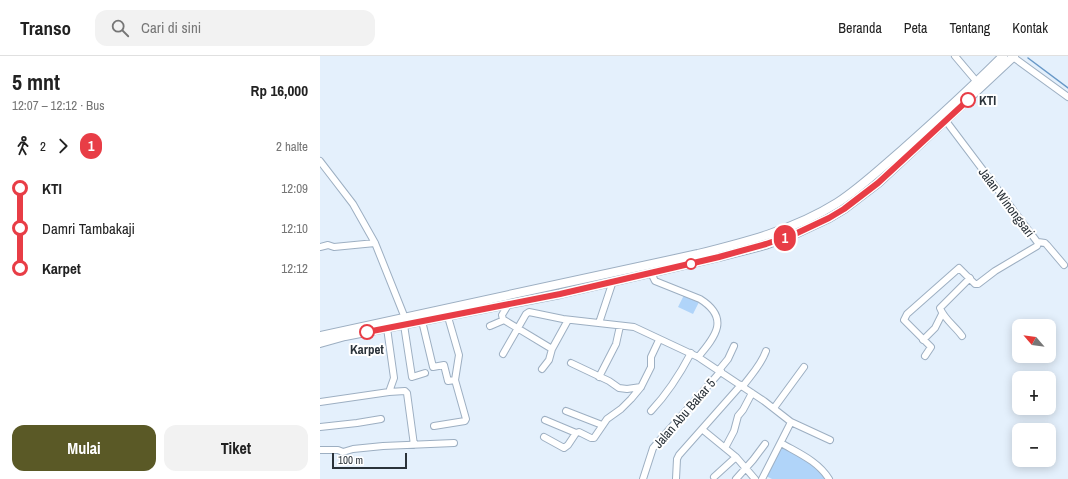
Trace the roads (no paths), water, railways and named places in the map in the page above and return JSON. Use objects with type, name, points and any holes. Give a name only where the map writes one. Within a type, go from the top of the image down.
[{"type":"highway","points":[[320,336],[405,321],[743,243],[793,226],[837,203],[864,184],[977,82],[1003,56]]},
{"type":"highway","points":[[320,343],[345,336],[387,328],[405,321],[422,321],[448,317],[651,273],[719,257],[795,234],[844,209],[878,183],[1013,57]]},
{"type":"street","points":[[955,56],[977,82]]},
{"type":"street","points":[[1013,57],[1068,97]]},
{"type":"street","name":"Jalan Winongsari","points":[[946,121],[1038,242],[1037,246],[995,271],[978,284],[975,284],[970,278]]},
{"type":"street","points":[[320,161],[353,204],[375,243],[405,321],[412,377],[425,374]]},
{"type":"street","points":[[1038,242],[1045,243],[1064,265]]},
{"type":"street","points":[[320,247],[328,245],[334,246],[375,243]]},
{"type":"street","points":[[924,356],[931,347],[904,320],[907,314],[959,268],[970,278],[940,307],[942,314],[955,326],[962,336]]},
{"type":"street","points":[[651,273],[655,281],[700,299],[715,312],[718,322],[717,330],[707,347],[698,357]]},
{"type":"street","points":[[599,323],[613,281]]},
{"type":"street","points":[[508,305],[502,314],[503,320],[552,349]]},
{"type":"street","points":[[503,354],[526,314],[529,312],[568,320],[634,327],[698,357],[752,392],[791,422],[830,440]]},
{"type":"street","points":[[923,340],[935,328],[942,314]]},
{"type":"street","points":[[434,426],[466,420],[455,380],[459,355],[448,317]]},
{"type":"street","points":[[490,326],[503,320]]},
{"type":"street","points":[[542,369],[549,360],[552,349],[568,320]]},
{"type":"street","points":[[422,321],[433,367],[444,365],[448,381],[455,380]]},
{"type":"street","points":[[599,377],[616,344],[620,326]]},
{"type":"street","points":[[387,328],[393,380],[389,392]]},
{"type":"street","points":[[545,420],[576,433],[579,432],[594,438],[607,419],[621,409],[641,387],[651,367],[651,357],[659,340]]},
{"type":"street","name":"Jalan Abu Bakar 5","points":[[643,479],[653,448],[720,371],[734,346]]},
{"type":"street","points":[[676,479],[678,457],[757,369],[766,351]]},
{"type":"street","points":[[651,411],[664,397],[691,353]]},
{"type":"street","points":[[571,363],[619,388],[627,389],[641,387]]},
{"type":"street","points":[[774,408],[804,367]]},
{"type":"street","points":[[320,402],[404,391],[407,393],[414,445]]},
{"type":"street","points":[[725,448],[734,431],[738,416],[743,410],[752,392]]},
{"type":"street","points":[[566,411],[602,425]]},
{"type":"street","points":[[320,427],[380,419]]},
{"type":"street","points":[[764,478],[791,422]]},
{"type":"street","points":[[703,430],[736,457],[755,479]]},
{"type":"street","points":[[544,437],[564,448],[568,445],[576,433]]},
{"type":"street","points":[[320,450],[338,450],[343,452],[352,449],[383,446],[454,443]]},
{"type":"street","points":[[781,443],[813,462],[825,472],[829,479]]},
{"type":"street","points":[[736,479],[747,468],[765,444]]},
{"type":"street","points":[[714,478],[736,457]]},
{"type":"waterway","points":[[1028,58],[1068,88]]},
{"type":"place","name":"KTI","points":[[968,100]]},
{"type":"place","name":"Karpet","points":[[367,332]]}]
